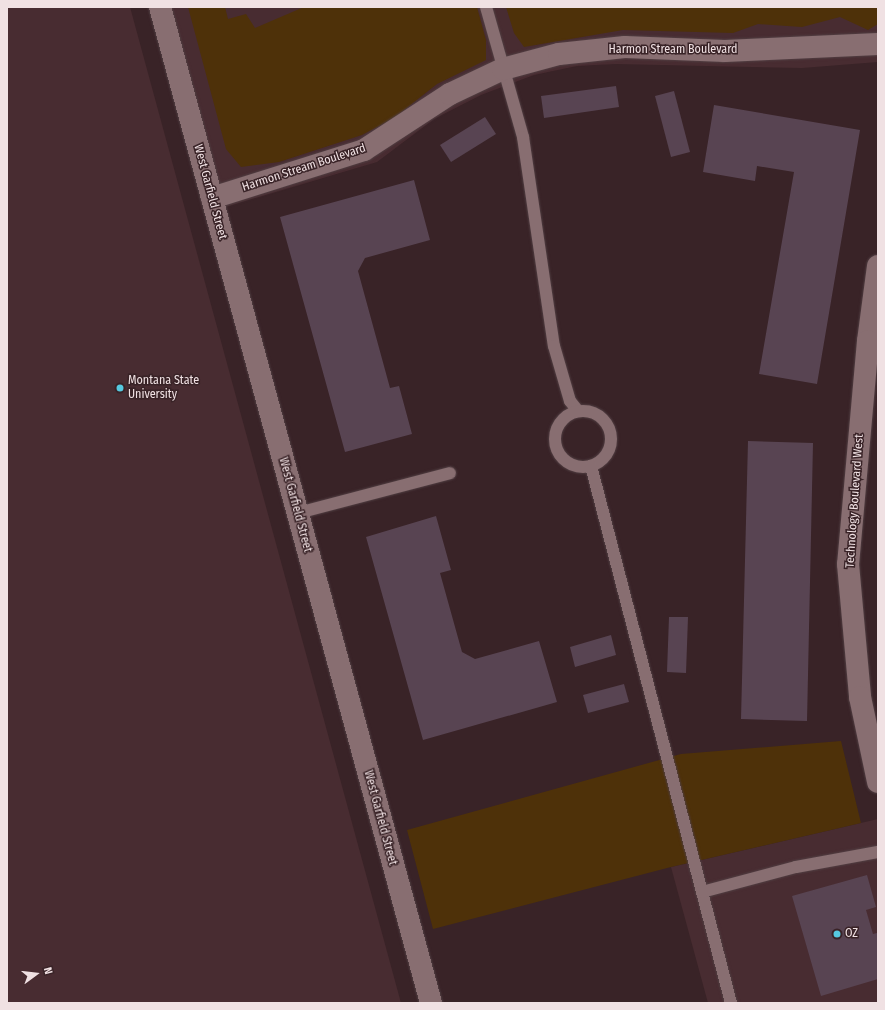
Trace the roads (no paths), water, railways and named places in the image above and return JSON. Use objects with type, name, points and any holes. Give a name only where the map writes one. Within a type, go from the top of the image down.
[{"type":"street","name":"West Garfield Street","points":[[160,7],[431,1003]]},
{"type":"street","name":"Harmon Stream Boulevard","points":[[212,198],[364,150],[450,94],[503,69],[559,54],[625,47],[725,51],[878,44]]},
{"type":"street","name":"Technology Boulevard West","points":[[878,266],[868,341],[848,564],[860,696],[878,782]]},
{"type":"lane","points":[[486,7],[523,137],[554,346],[570,401],[578,411]]},
{"type":"lane","points":[[578,411],[595,413],[603,419],[612,436],[607,455],[591,466],[572,465],[556,445],[558,427],[570,414],[578,411]]},
{"type":"lane","points":[[591,466],[731,1003]]},
{"type":"lane","points":[[298,513],[450,473]]},
{"type":"lane","points":[[702,892],[796,867],[878,852]]},
{"type":"place","name":"Montana State University","points":[[120,388]]},
{"type":"place","name":"OZ","points":[[837,934]]}]
